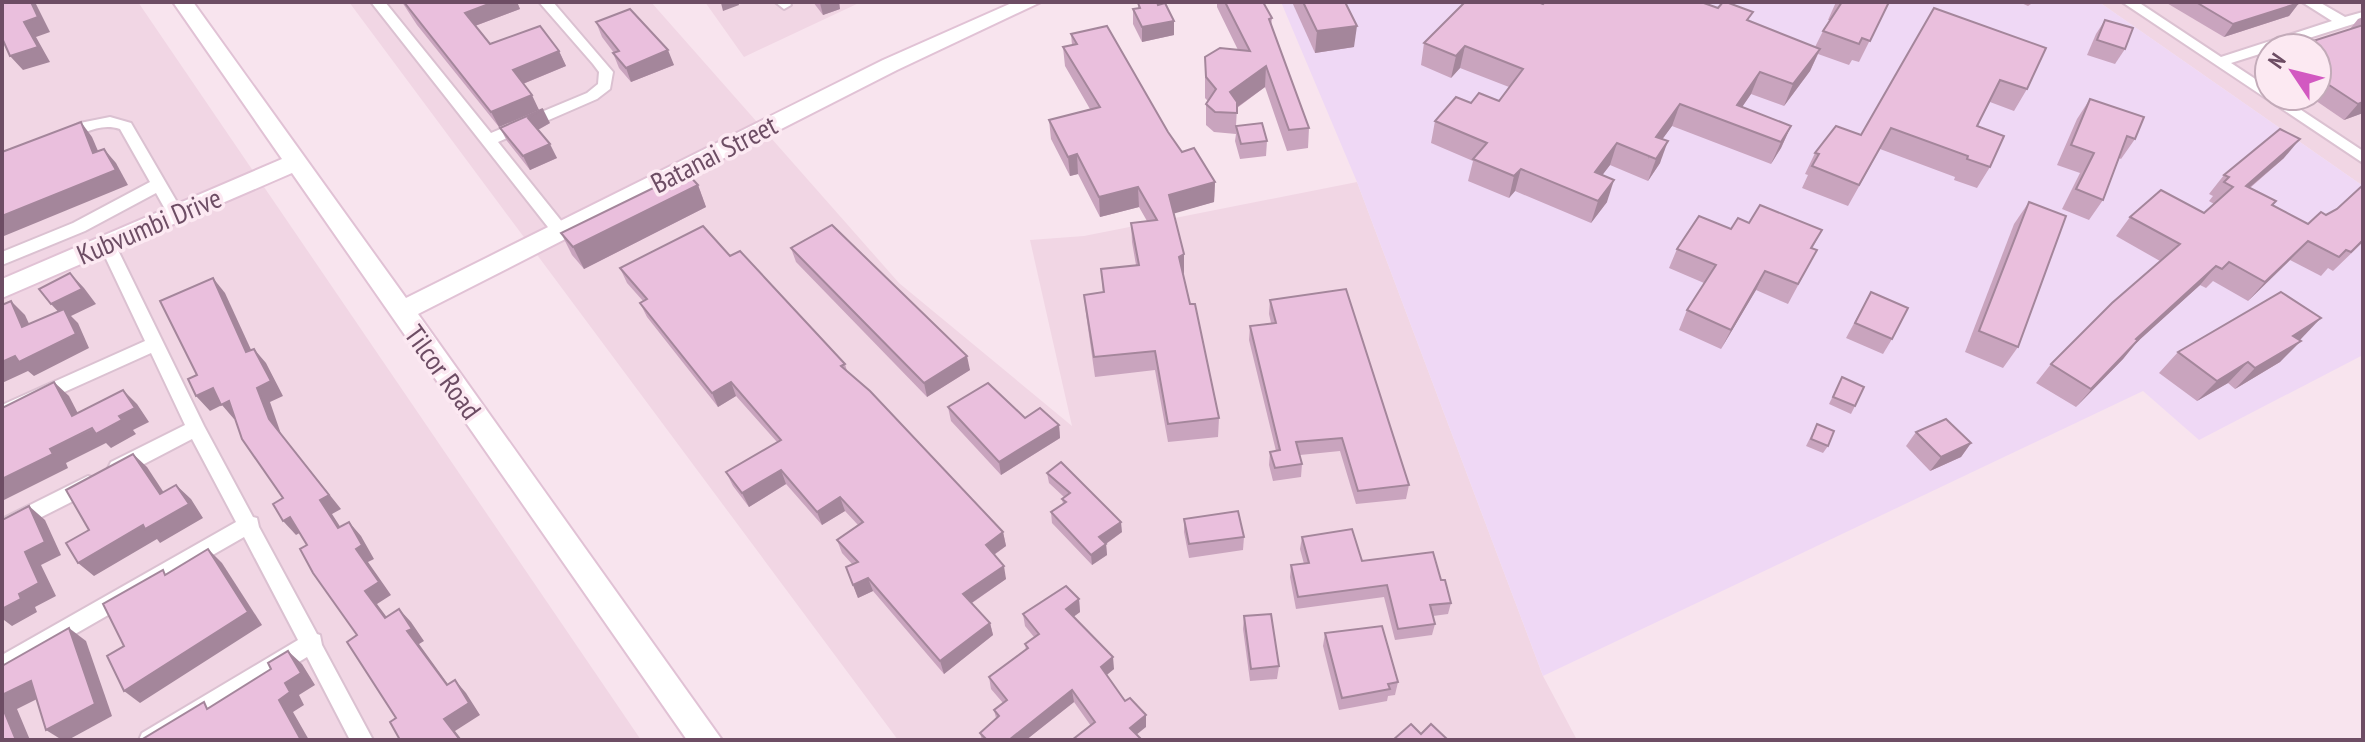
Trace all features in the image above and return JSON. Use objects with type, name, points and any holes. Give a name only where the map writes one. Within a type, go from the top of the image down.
[{"type":"street","name":"Tilcor Road","points":[[183,2],[706,740]]},
{"type":"street","points":[[378,2],[561,232]]},
{"type":"street","points":[[486,141],[592,96],[605,86],[606,72],[599,61],[546,2]]},
{"type":"street","name":"Batanai Street","points":[[400,312],[878,71],[1031,2]]},
{"type":"street","points":[[2129,2],[2253,85]]},
{"type":"street","points":[[2309,2],[2343,22]]},
{"type":"street","points":[[2219,62],[2363,16]]},
{"type":"street","points":[[2294,112],[2363,158]]},
{"type":"street","points":[[42,143],[102,122],[118,122],[126,126],[176,214]]},
{"type":"street","name":"Kubvumbi Drive","points":[[2,289],[296,162]]},
{"type":"street","points":[[2,259],[79,227],[158,185]]},
{"type":"street","points":[[107,244],[196,428],[313,642],[362,740]]},
{"type":"street","points":[[2,413],[156,343]]},
{"type":"street","points":[[2,529],[196,428]]},
{"type":"street","points":[[2,666],[250,524]]},
{"type":"street","points":[[150,740],[313,642]]},
{"type":"shaded area","points":[[2,2],[138,2],[641,740],[2,740]]},
{"type":"shaded area","points":[[349,2],[651,2],[899,283],[1072,426],[1030,240],[1084,236],[1357,182],[1543,676],[1577,740],[898,740]]},
{"type":"shaded area","points":[[705,2],[861,2],[744,57]]},
{"type":"shaded area","points":[[1281,2],[2099,2],[2363,186],[2363,355],[2199,440],[2143,391],[1543,676],[1357,182]]},
{"type":"shaded area","points":[[2099,2],[2363,2],[2363,186],[2257,112],[2333,112],[2333,32],[2253,32],[2253,109]]},
{"type":"building","points":[[2,2],[31,2],[38,17],[24,22],[38,47],[10,56],[2,38]]},
{"type":"building","points":[[404,2],[494,2],[465,13],[490,44],[540,26],[559,51],[513,70],[532,95],[491,112]]},
{"type":"building","points":[[1225,2],[1263,2],[1272,18],[1269,19],[1309,128],[1289,130],[1266,66],[1230,92],[1237,102],[1237,113],[1215,112],[1206,104],[1216,89],[1206,77],[1205,57],[1220,48],[1250,51]]},
{"type":"building","points":[[1303,2],[1345,2],[1357,26],[1317,31]]},
{"type":"building","points":[[1465,2],[1701,2],[1718,8],[1726,2],[1753,12],[1747,20],[1820,49],[1793,84],[1760,72],[1737,105],[1791,126],[1781,142],[1680,104],[1656,137],[1668,141],[1656,159],[1617,143],[1595,172],[1614,180],[1598,201],[1521,169],[1514,176],[1473,159],[1487,143],[1435,121],[1456,97],[1471,103],[1479,93],[1499,101],[1523,69],[1465,46],[1456,56],[1424,43]]},
{"type":"building","points":[[1842,2],[1889,2],[1870,41],[1862,38],[1859,44],[1823,31]]},
{"type":"building","points":[[2196,2],[2297,2],[2299,3],[2233,24]]},
{"type":"building","points":[[1138,3],[1165,3],[1174,21],[1142,27],[1133,9],[1140,8]]},
{"type":"building","points":[[1934,8],[2046,48],[2027,89],[2000,80],[1977,126],[2004,136],[1990,167],[1891,128],[1859,185],[1812,166],[1819,154],[1815,153],[1836,126],[1861,135]]},
{"type":"building","points":[[630,9],[668,50],[626,68],[613,53],[619,51],[596,22]]},
{"type":"building","points":[[2105,20],[2133,28],[2125,49],[2097,40]]},
{"type":"building","points":[[2363,25],[2363,102],[2358,104],[2333,88],[2333,35]]},
{"type":"building","points":[[1107,26],[1168,132],[1182,152],[1194,148],[1215,182],[1169,195],[1184,254],[1179,257],[1190,304],[1195,304],[1219,418],[1168,424],[1155,351],[1094,357],[1084,295],[1104,292],[1101,269],[1139,265],[1131,223],[1157,220],[1138,187],[1099,197],[1077,154],[1068,157],[1049,120],[1100,107],[1063,47],[1077,44],[1071,34]]},
{"type":"building","points":[[2090,99],[2144,117],[2135,139],[2127,136],[2103,200],[2076,189],[2094,153],[2071,145]]},
{"type":"building","points":[[543,109],[528,118],[550,144],[523,156],[500,128]]},
{"type":"building","points":[[81,122],[93,153],[104,149],[116,170],[2,216],[2,152]]},
{"type":"building","points":[[1262,123],[1267,141],[1241,144],[1236,126]]},
{"type":"building","points":[[2280,129],[2300,139],[2246,186],[2276,201],[2272,205],[2308,224],[2321,212],[2326,215],[2337,209],[2363,185],[2363,240],[2351,252],[2346,250],[2339,257],[2308,241],[2265,282],[2229,262],[2222,269],[2216,266],[2136,339],[2091,389],[2051,364],[2112,303],[2180,244],[2130,217],[2161,190],[2204,213],[2233,187],[2224,182],[2229,177],[2224,175]]},
{"type":"building","points":[[686,172],[698,185],[573,247],[561,233]]},
{"type":"building","points":[[2029,202],[2066,216],[2018,347],[1979,331]]},
{"type":"building","points":[[1760,205],[1822,230],[1811,248],[1817,250],[1798,284],[1765,271],[1731,330],[1687,310],[1716,265],[1677,249],[1699,216],[1731,229],[1738,218],[1749,223]]},
{"type":"building","points":[[832,225],[967,356],[924,383],[791,248]]},
{"type":"building","points":[[703,226],[730,256],[740,251],[845,364],[841,366],[870,391],[1003,532],[986,545],[1004,566],[963,594],[990,623],[940,661],[868,578],[853,585],[846,567],[858,562],[837,540],[863,522],[840,497],[817,512],[781,470],[742,493],[726,472],[781,440],[731,382],[712,393],[640,303],[647,299],[620,268]]},
{"type":"building","points":[[70,273],[82,289],[51,304],[39,289]]},
{"type":"building","points":[[213,278],[246,352],[254,349],[271,381],[257,388],[269,419],[329,495],[320,500],[338,528],[349,522],[362,545],[356,549],[379,582],[365,591],[385,618],[399,609],[412,629],[407,631],[447,685],[455,680],[469,703],[444,719],[460,740],[400,740],[390,722],[396,718],[347,642],[357,635],[313,573],[300,549],[307,545],[290,517],[283,521],[273,504],[283,498],[242,439],[229,401],[221,405],[213,388],[196,396],[188,379],[197,375],[160,301]]},
{"type":"building","points":[[1346,289],[1409,485],[1358,491],[1342,438],[1296,442],[1302,464],[1275,468],[1270,452],[1280,450],[1250,326],[1276,323],[1270,300]]},
{"type":"building","points":[[1871,292],[1908,308],[1892,339],[1855,323]]},
{"type":"building","points":[[2281,292],[2321,318],[2293,336],[2301,341],[2255,368],[2248,362],[2217,381],[2178,352]]},
{"type":"building","points":[[11,301],[22,327],[64,309],[76,334],[19,362],[15,356],[2,362],[2,305]]},
{"type":"building","points":[[1842,377],[1864,387],[1855,406],[1833,397]]},
{"type":"building","points":[[54,382],[72,416],[123,390],[135,408],[119,416],[122,420],[96,434],[92,428],[50,449],[53,454],[2,479],[2,408]]},
{"type":"building","points":[[988,383],[1025,418],[1040,408],[1059,425],[999,462],[948,407]]},
{"type":"building","points":[[1946,419],[1971,443],[1941,457],[1916,432]]},
{"type":"building","points":[[1817,424],[1834,431],[1828,446],[1811,439]]},
{"type":"building","points":[[133,454],[160,494],[176,485],[189,504],[145,529],[143,525],[78,563],[66,543],[89,530],[66,490]]},
{"type":"building","points":[[1061,462],[1121,522],[1099,537],[1106,544],[1091,555],[1051,512],[1066,502],[1062,499],[1070,493],[1047,473]]},
{"type":"building","points":[[29,506],[45,542],[25,552],[39,583],[19,594],[21,599],[2,609],[2,520]]},
{"type":"building","points":[[1238,511],[1244,537],[1189,544],[1184,519]]},
{"type":"building","points":[[1352,529],[1362,561],[1433,552],[1451,603],[1430,605],[1435,624],[1398,629],[1387,585],[1298,597],[1291,565],[1309,563],[1302,537]]},
{"type":"building","points":[[208,549],[248,612],[124,691],[107,656],[124,646],[103,604],[163,570],[165,575]]},
{"type":"building","points":[[1066,586],[1079,599],[1066,609],[1113,657],[1101,667],[1125,701],[1130,698],[1146,715],[1130,728],[1142,740],[1072,740],[1095,722],[1072,690],[1009,740],[987,740],[980,733],[999,716],[994,710],[1007,700],[989,677],[1028,648],[1025,644],[1039,634],[1023,614]]},
{"type":"building","points":[[1271,614],[1279,666],[1251,669],[1244,616]]},
{"type":"building","points":[[1382,626],[1398,682],[1388,684],[1390,689],[1342,698],[1325,633]]},
{"type":"building","points":[[69,628],[95,704],[46,730],[31,681],[2,695],[2,666]]},
{"type":"building","points":[[288,651],[301,673],[285,683],[290,692],[279,700],[301,740],[141,740],[204,702],[207,709],[271,669],[268,663]]},
{"type":"building","points":[[2,706],[16,740],[2,740]]},
{"type":"building","points":[[1411,724],[1421,734],[1431,724],[1448,740],[1393,740]]}]
